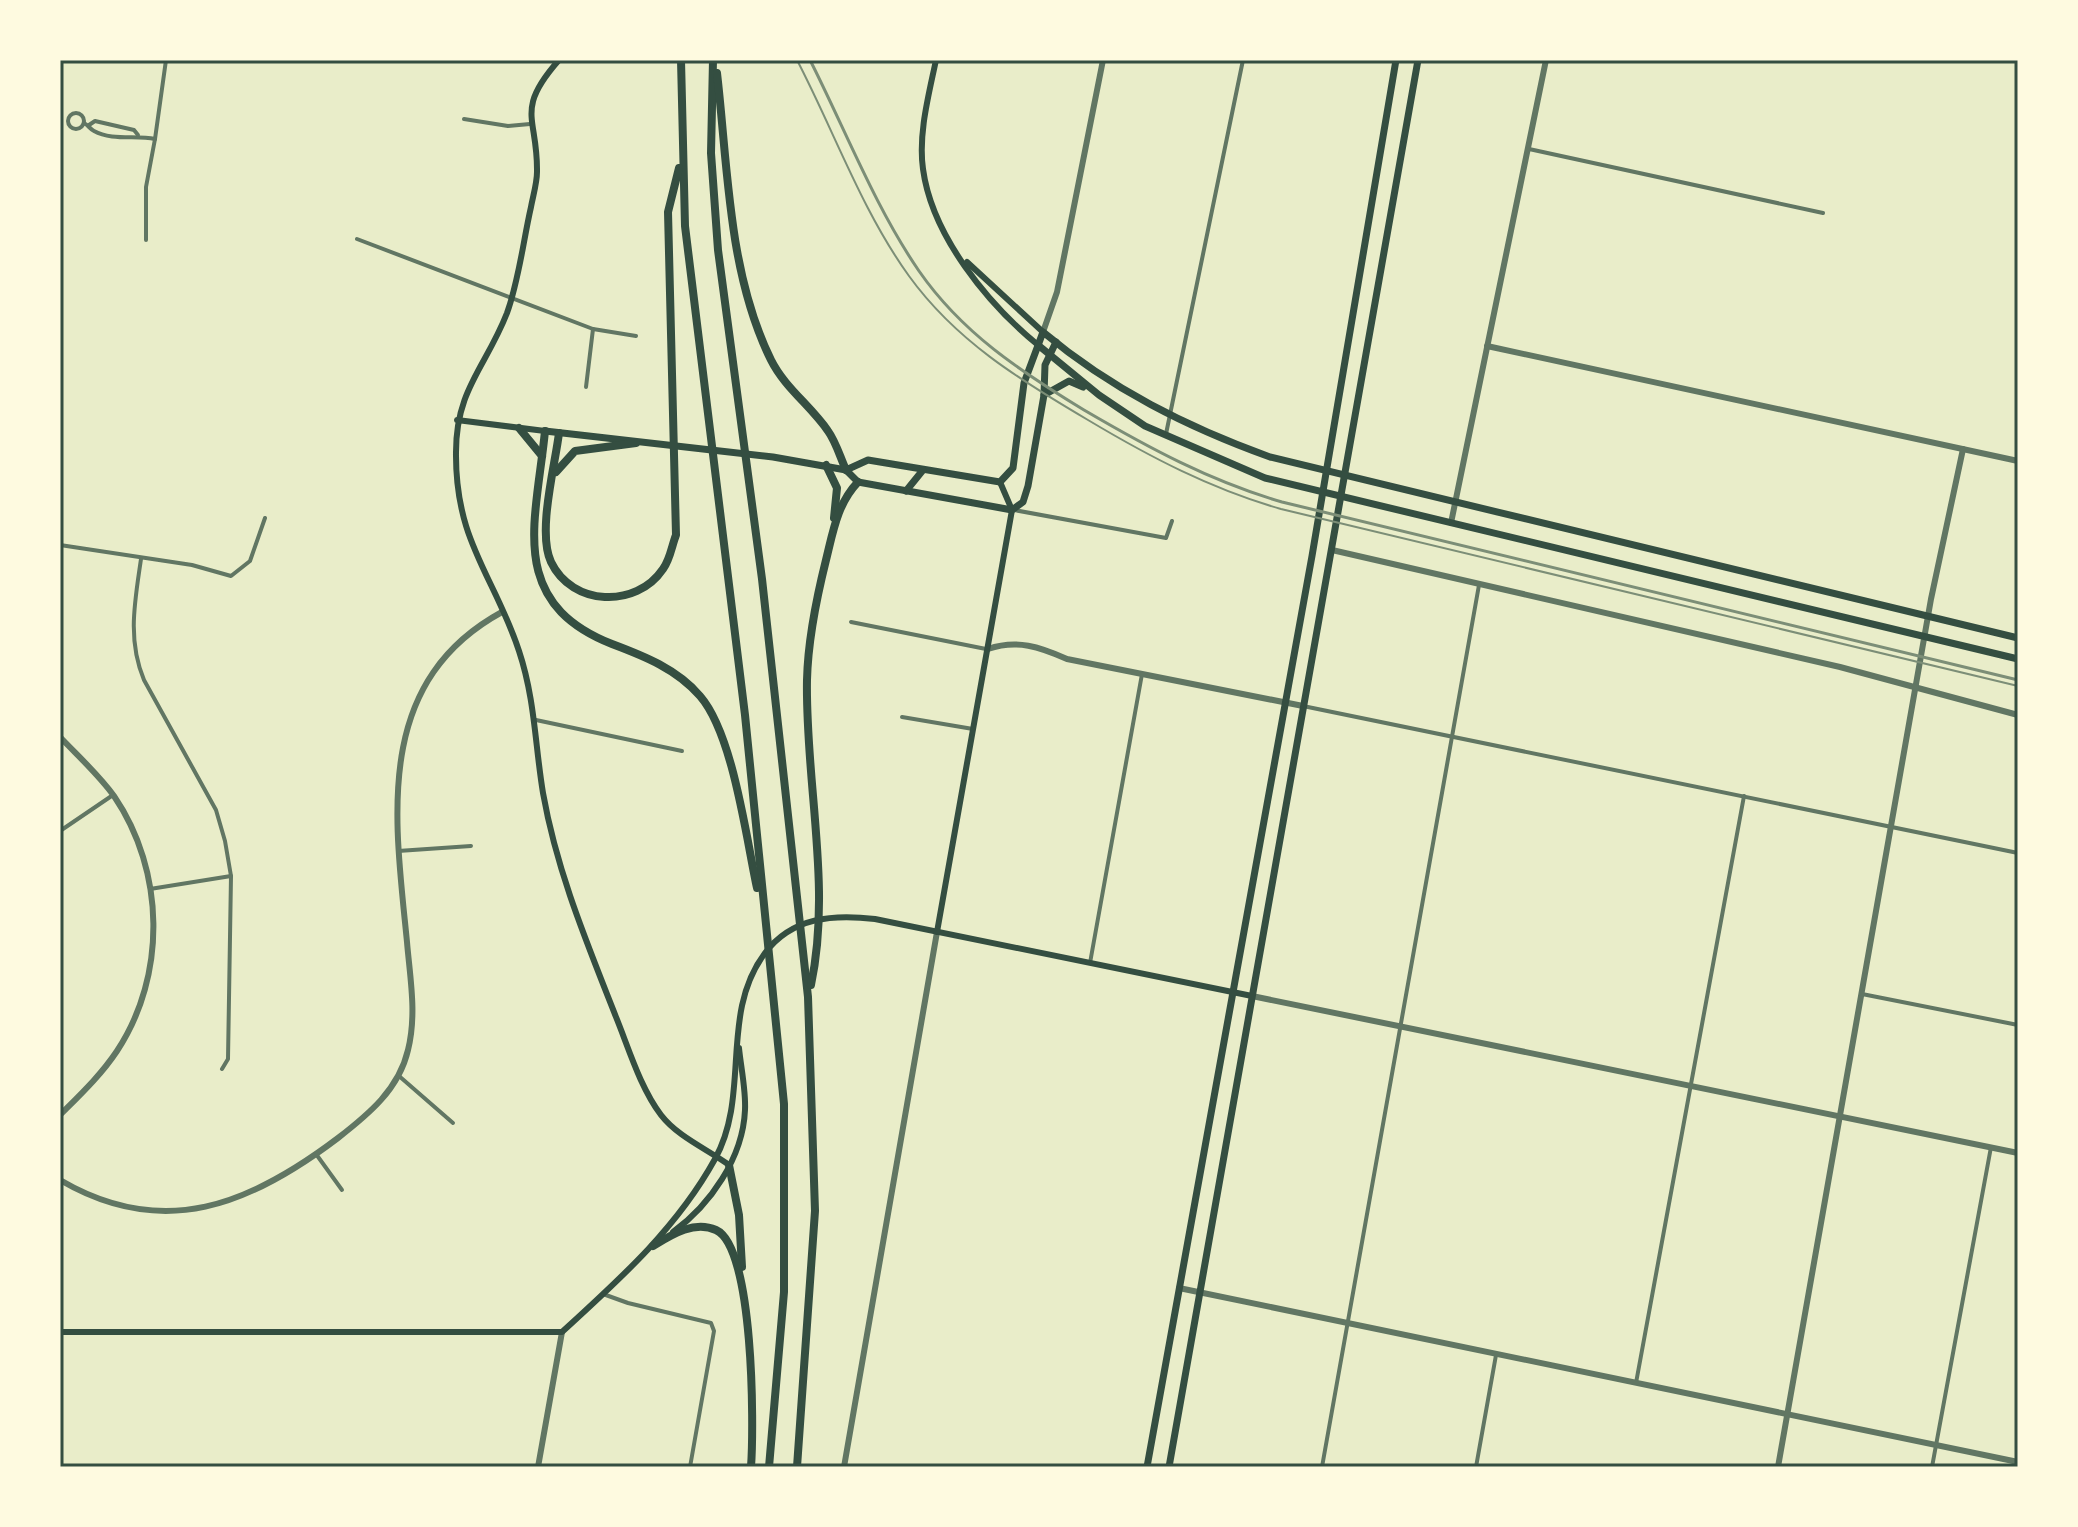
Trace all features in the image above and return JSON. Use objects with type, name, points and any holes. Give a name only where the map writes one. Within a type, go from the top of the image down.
[{"type":"highway","points":[[681,60],[685,226],[745,715],[784,1104],[784,1292],[769,1467]]},
{"type":"highway","points":[[714,60],[742,275],[753,319],[772,361],[793,393],[828,431],[846,470]]},
{"type":"highway","points":[[714,60],[711,153],[718,250],[762,579],[806,961],[815,1211],[797,1467]]},
{"type":"highway","points":[[559,433],[546,534],[551,562],[572,586],[602,600],[640,591],[664,569],[676,535],[668,212],[681,159]]},
{"type":"highway","points":[[519,428],[542,456]]},
{"type":"highway","points":[[545,431],[534,545],[541,584],[551,603],[568,621],[592,636],[650,659],[681,678],[701,697],[723,739],[765,921]]},
{"type":"highway","points":[[553,476],[575,451],[636,443]]},
{"type":"highway","points":[[826,465],[837,488],[835,523]]},
{"type":"highway","points":[[808,997],[817,956],[817,885],[807,683],[813,615],[835,523],[847,494],[858,482]]},
{"type":"highway","points":[[729,1165],[739,1215],[752,1400],[751,1467]]},
{"type":"highway","points":[[653,1246],[690,1228],[715,1230],[733,1247],[743,1294]]},
{"type":"main road","points":[[559,60],[535,93],[530,124],[538,173],[512,297],[494,341],[470,380],[457,420],[456,477],[465,531],[519,649],[536,720],[543,791],[566,890],[645,1087],[669,1123],[729,1165]]},
{"type":"main road","points":[[936,60],[927,103],[922,166],[929,198],[961,257],[993,304],[1038,345],[1099,395],[1165,437],[1265,478],[2018,659]]},
{"type":"main road","points":[[1147,1467],[1323,492],[1396,60]]},
{"type":"main road","points":[[1169,1467],[1418,60]]},
{"type":"main road","points":[[961,257],[1056,342],[1169,417],[1243,447],[1326,473],[2018,638]]},
{"type":"main road","points":[[1000,482],[1013,468],[1024,383],[1043,332]]},
{"type":"main road","points":[[457,420],[826,465],[846,470],[858,482],[1012,510],[1023,502],[1028,486],[1044,395],[1043,384],[1056,342]]},
{"type":"main road","points":[[1044,395],[1069,381],[1099,395]]},
{"type":"main road","points":[[846,470],[868,460],[1000,482]]},
{"type":"main road","points":[[906,491],[923,470]]},
{"type":"main road","points":[[937,932],[1012,510],[1000,482]]},
{"type":"main road","points":[[653,1246],[686,1207],[717,1156],[731,1102],[737,1024],[751,972],[781,934],[796,926],[828,917],[860,917],[1252,996]]},
{"type":"main road","points":[[60,1332],[562,1332],[653,1246],[705,1205],[729,1165],[744,1125],[745,1109],[737,1024]]},
{"type":"street","points":[[146,240],[146,187],[166,60]]},
{"type":"street","points":[[1043,332],[1057,292],[1103,60]]},
{"type":"street","points":[[1165,437],[1243,60]]},
{"type":"street","points":[[1451,523],[1546,60]]},
{"type":"street","points":[[60,119],[68,120],[77,113],[93,131],[132,139],[139,136],[155,139]]},
{"type":"street","points":[[464,119],[508,126],[530,124]]},
{"type":"street","points":[[68,120],[73,129],[95,121],[134,130],[139,136]]},
{"type":"street","points":[[1528,149],[1823,213]]},
{"type":"street","points":[[357,239],[593,329],[636,336]]},
{"type":"street","points":[[586,387],[593,329]]},
{"type":"street","points":[[1487,346],[2018,461]]},
{"type":"street","points":[[1778,1467],[1929,617],[1963,449]]},
{"type":"street","points":[[1012,510],[1166,538],[1172,521]]},
{"type":"street","points":[[60,545],[192,565],[231,576],[250,561],[265,518]]},
{"type":"street","points":[[1332,550],[1840,667],[2018,715]]},
{"type":"street","points":[[141,559],[132,625],[136,659],[144,680],[216,810],[231,876],[228,1059],[222,1069]]},
{"type":"street","points":[[1322,1467],[1345,1322],[1479,585]]},
{"type":"street","points":[[60,1180],[118,1205],[178,1211],[246,1196],[293,1172],[364,1118],[399,1076],[408,1053],[414,1015],[398,851],[397,775],[417,707],[442,664],[466,635],[502,612]]},
{"type":"street","points":[[851,622],[988,649],[1009,642],[1047,649],[1067,659],[2018,853]]},
{"type":"street","points":[[1090,963],[1142,674]]},
{"type":"street","points":[[902,717],[975,730]]},
{"type":"street","points":[[536,720],[682,751]]},
{"type":"street","points":[[60,737],[113,795],[141,851],[150,889],[153,944],[139,1008],[103,1070],[60,1115]]},
{"type":"street","points":[[60,831],[113,795]]},
{"type":"street","points":[[1636,1383],[1744,796]]},
{"type":"street","points":[[398,851],[471,846]]},
{"type":"street","points":[[150,889],[231,876]]},
{"type":"street","points":[[855,1467],[844,1466],[937,932]]},
{"type":"street","points":[[1862,994],[2018,1025]]},
{"type":"street","points":[[1252,996],[2018,1153]]},
{"type":"street","points":[[399,1076],[453,1123]]},
{"type":"street","points":[[1932,1467],[1991,1147]]},
{"type":"street","points":[[316,1154],[342,1190]]},
{"type":"street","points":[[1179,1288],[2018,1462]]},
{"type":"street","points":[[603,1294],[711,1323],[714,1331],[690,1467]]},
{"type":"street","points":[[538,1467],[562,1332]]},
{"type":"street","points":[[1476,1467],[1496,1354]]},
{"type":"tram line","points":[[797,60],[877,225],[927,299],[968,340],[1014,374],[1158,459],[1230,492],[1281,509],[2018,686]]},
{"type":"railway","points":[[810,60],[888,221],[936,293],[973,332],[1037,381],[1156,450],[1205,474],[1282,502],[2018,680]]}]
